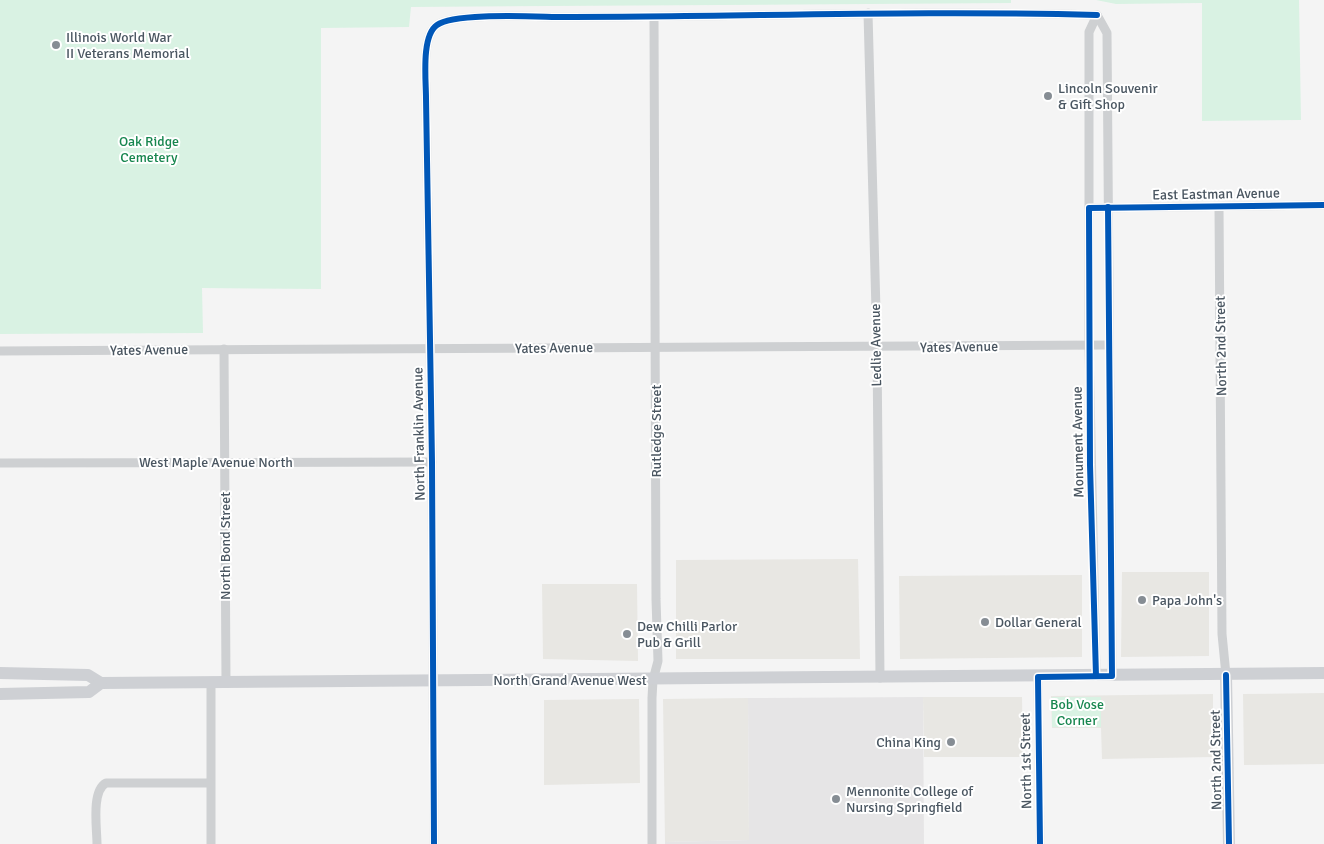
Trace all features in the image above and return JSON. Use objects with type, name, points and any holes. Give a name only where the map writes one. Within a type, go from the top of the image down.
[{"type":"main road","name":"North Grand Avenue West","points":[[0,673],[88,675],[101,683],[1324,674]]},
{"type":"main road","name":"North 2nd Street","points":[[1226,675],[1229,844]]},
{"type":"main road","name":"North Grand Avenue West","points":[[0,694],[89,692],[101,683]]},
{"type":"street","points":[[654,17],[868,13],[1097,15],[1106,33],[1112,676]]},
{"type":"street","name":"Ledlie Avenue","points":[[868,13],[877,348],[880,678]]},
{"type":"street","name":"Monument Avenue","points":[[1096,676],[1090,465],[1089,32],[1097,15]]},
{"type":"street","name":"North Franklin Avenue","points":[[434,844],[432,462],[426,58],[428,38],[436,25],[447,20],[490,17],[654,17]]},
{"type":"street","name":"Rutledge Street","points":[[652,844],[651,743],[653,680],[658,661],[654,17]]},
{"type":"street","name":"East Eastman Avenue","points":[[1089,208],[1324,205]]},
{"type":"street","name":"North 2nd Street","points":[[1219,207],[1222,634],[1226,675]]},
{"type":"street","name":"Yates Avenue","points":[[0,351],[430,350],[633,347],[877,348],[1108,345]]},
{"type":"street","name":"North Bond Street","points":[[224,349],[226,682]]},
{"type":"street","name":"West Maple Avenue North","points":[[0,463],[432,462]]},
{"type":"street","points":[[1090,465],[1109,465]]},
{"type":"street","name":"North 1st Street","points":[[1038,677],[1040,844]]},
{"type":"street","points":[[211,682],[211,844]]},
{"type":"street","points":[[97,844],[97,794],[106,783],[210,783]]},
{"type":"shaded area","points":[[858,559],[860,659],[676,659],[676,560]]},
{"type":"shaded area","points":[[1122,572],[1209,572],[1209,656],[1121,657]]},
{"type":"shaded area","points":[[1082,575],[1082,657],[900,659],[899,576]]},
{"type":"shaded area","points":[[542,584],[637,584],[638,661],[543,659]]},
{"type":"shaded area","points":[[1324,693],[1324,764],[1244,765],[1243,694]]},
{"type":"shaded area","points":[[1213,694],[1213,757],[1102,759],[1101,728],[1052,728],[1051,696]]},
{"type":"shaded area","points":[[923,697],[1022,697],[1023,757],[924,757]]},
{"type":"shaded area","name":"Mennonite College of Nursing Springfield","points":[[923,697],[924,844],[665,844],[665,842],[749,840],[748,698]]},
{"type":"shaded area","points":[[748,698],[749,840],[665,842],[663,699]]},
{"type":"shaded area","points":[[639,699],[640,783],[544,785],[544,700]]},
{"type":"green space","name":"Oak Ridge Cemetery","points":[[0,0],[1011,0],[1011,3],[411,7],[409,27],[321,28],[321,289],[202,288],[203,333],[0,334]]},
{"type":"green space","points":[[1096,0],[1299,0],[1301,120],[1202,121],[1202,3],[1116,4]]},
{"type":"green space","name":"Bob Vose Corner","points":[[1052,697],[1101,697],[1101,727],[1052,727]]},
{"type":"cycle path","points":[[434,844],[432,462],[425,70],[426,48],[432,31],[437,25],[447,21],[461,18],[498,16],[631,17],[964,13],[1097,15]]},
{"type":"cycle path","points":[[1096,676],[1090,465],[1089,208],[1324,205]]},
{"type":"cycle path","points":[[1040,844],[1038,677],[1112,676],[1108,207]]},
{"type":"cycle path","points":[[1226,675],[1229,844]]},
{"type":"place","name":"Illinois World War II Veterans Memorial","points":[[56,45]]},
{"type":"place","name":"Lincoln Souvenir & Gift Shop","points":[[1048,96]]},
{"type":"place","name":"Papa John's","points":[[1142,600]]},
{"type":"place","name":"Dollar General","points":[[985,622]]},
{"type":"place","name":"Dew Chilli Parlor Pub & Grill","points":[[627,634]]},
{"type":"place","name":"China King","points":[[951,742]]},
{"type":"place","name":"Mennonite College of Nursing Springfield","points":[[836,799]]}]
